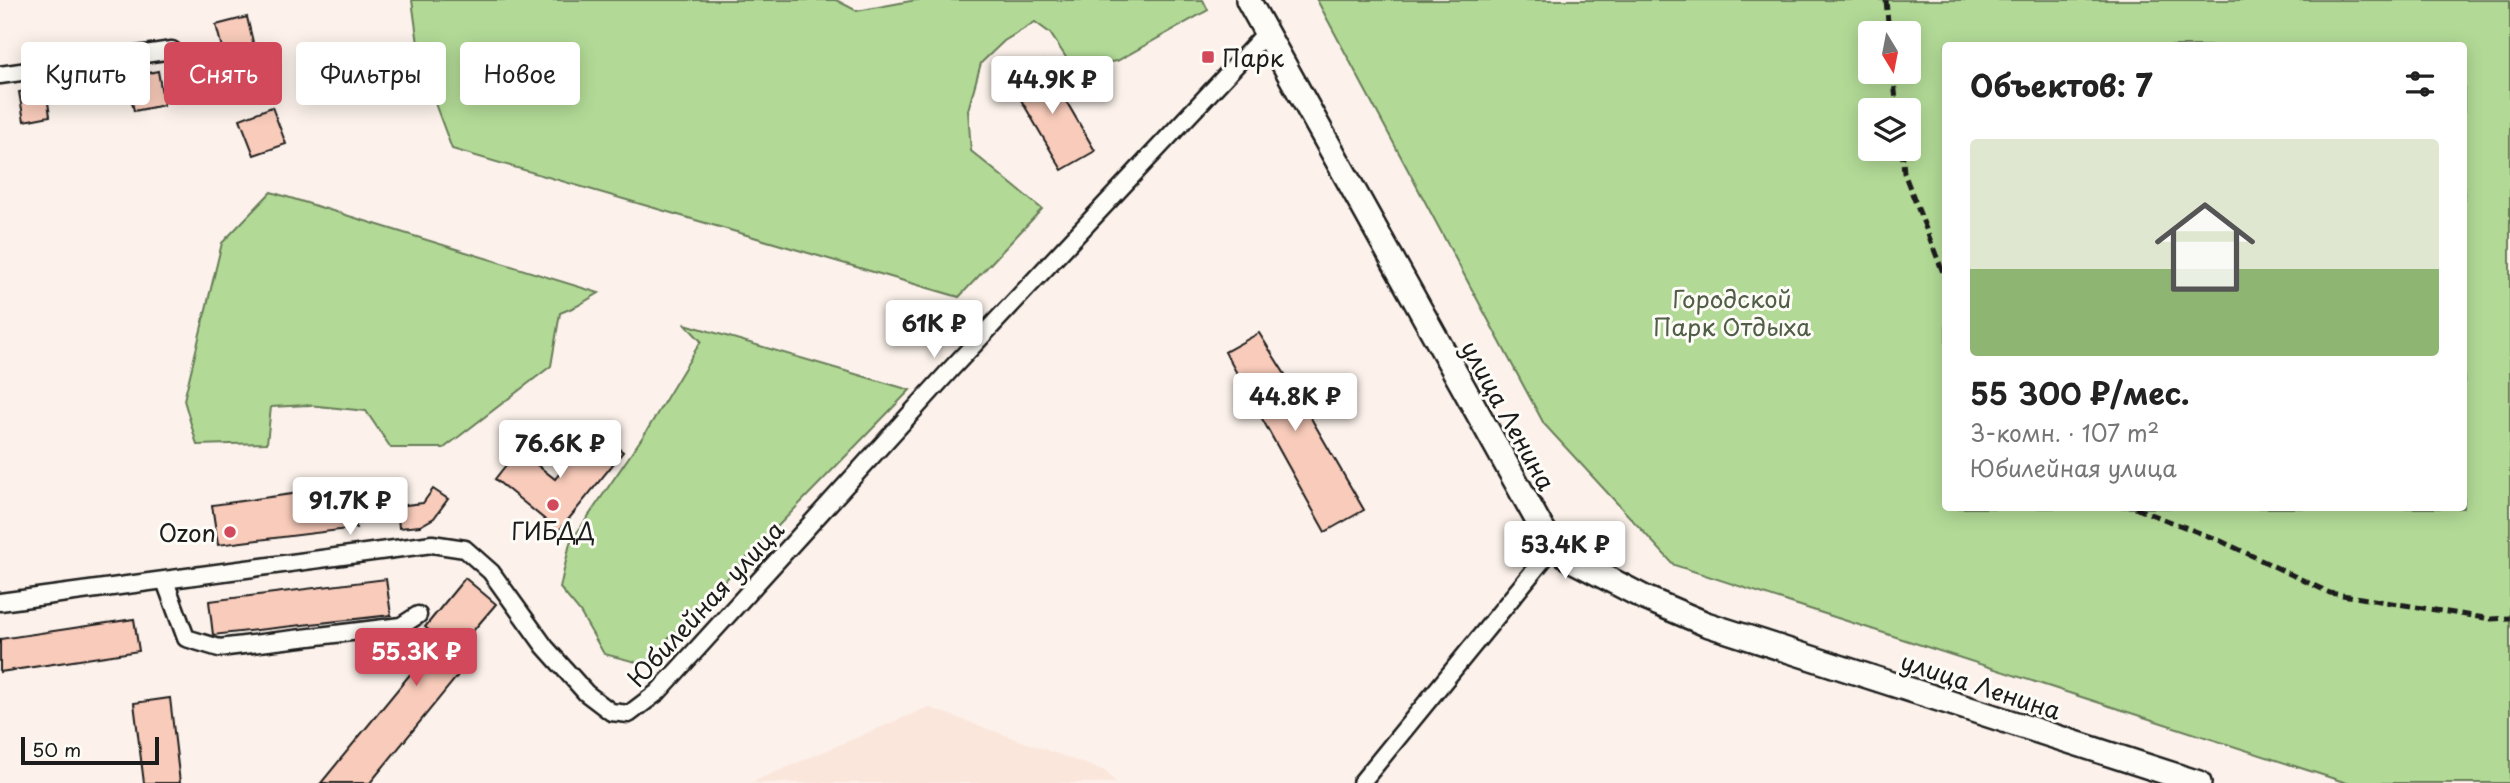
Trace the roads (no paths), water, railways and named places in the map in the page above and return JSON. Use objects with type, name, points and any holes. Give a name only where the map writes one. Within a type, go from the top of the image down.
[{"type":"street","name":"улица Ленина","points":[[1248,0],[1533,513],[1554,546],[1573,560],[1621,585],[1706,624],[2199,783]]},
{"type":"street","name":"Юбилейная улица","points":[[0,602],[432,544],[465,549],[491,572],[545,647],[586,694],[611,712],[629,714],[658,692],[952,368],[1265,34]]},
{"type":"street","points":[[0,75],[164,51]]},
{"type":"street","points":[[1361,783],[1554,546]]},
{"type":"street","points":[[164,581],[186,638],[219,648],[401,626],[418,615]]},
{"type":"railway","points":[[1886,0],[1888,21]]},
{"type":"railway","points":[[1894,84],[1896,98]]},
{"type":"railway","points":[[1903,161],[1904,173],[1942,270]]},
{"type":"railway","points":[[2143,511],[2221,541],[2330,593],[2491,619],[2510,618]]},
{"type":"place","name":"Парк","points":[[1208,57]]},
{"type":"place","name":"ГИБДД","points":[[553,505]]},
{"type":"place","name":"Ozon","points":[[230,532]]},
{"type":"park label","name":"Городской Парк Отдыха","points":[[1732,312]]}]
